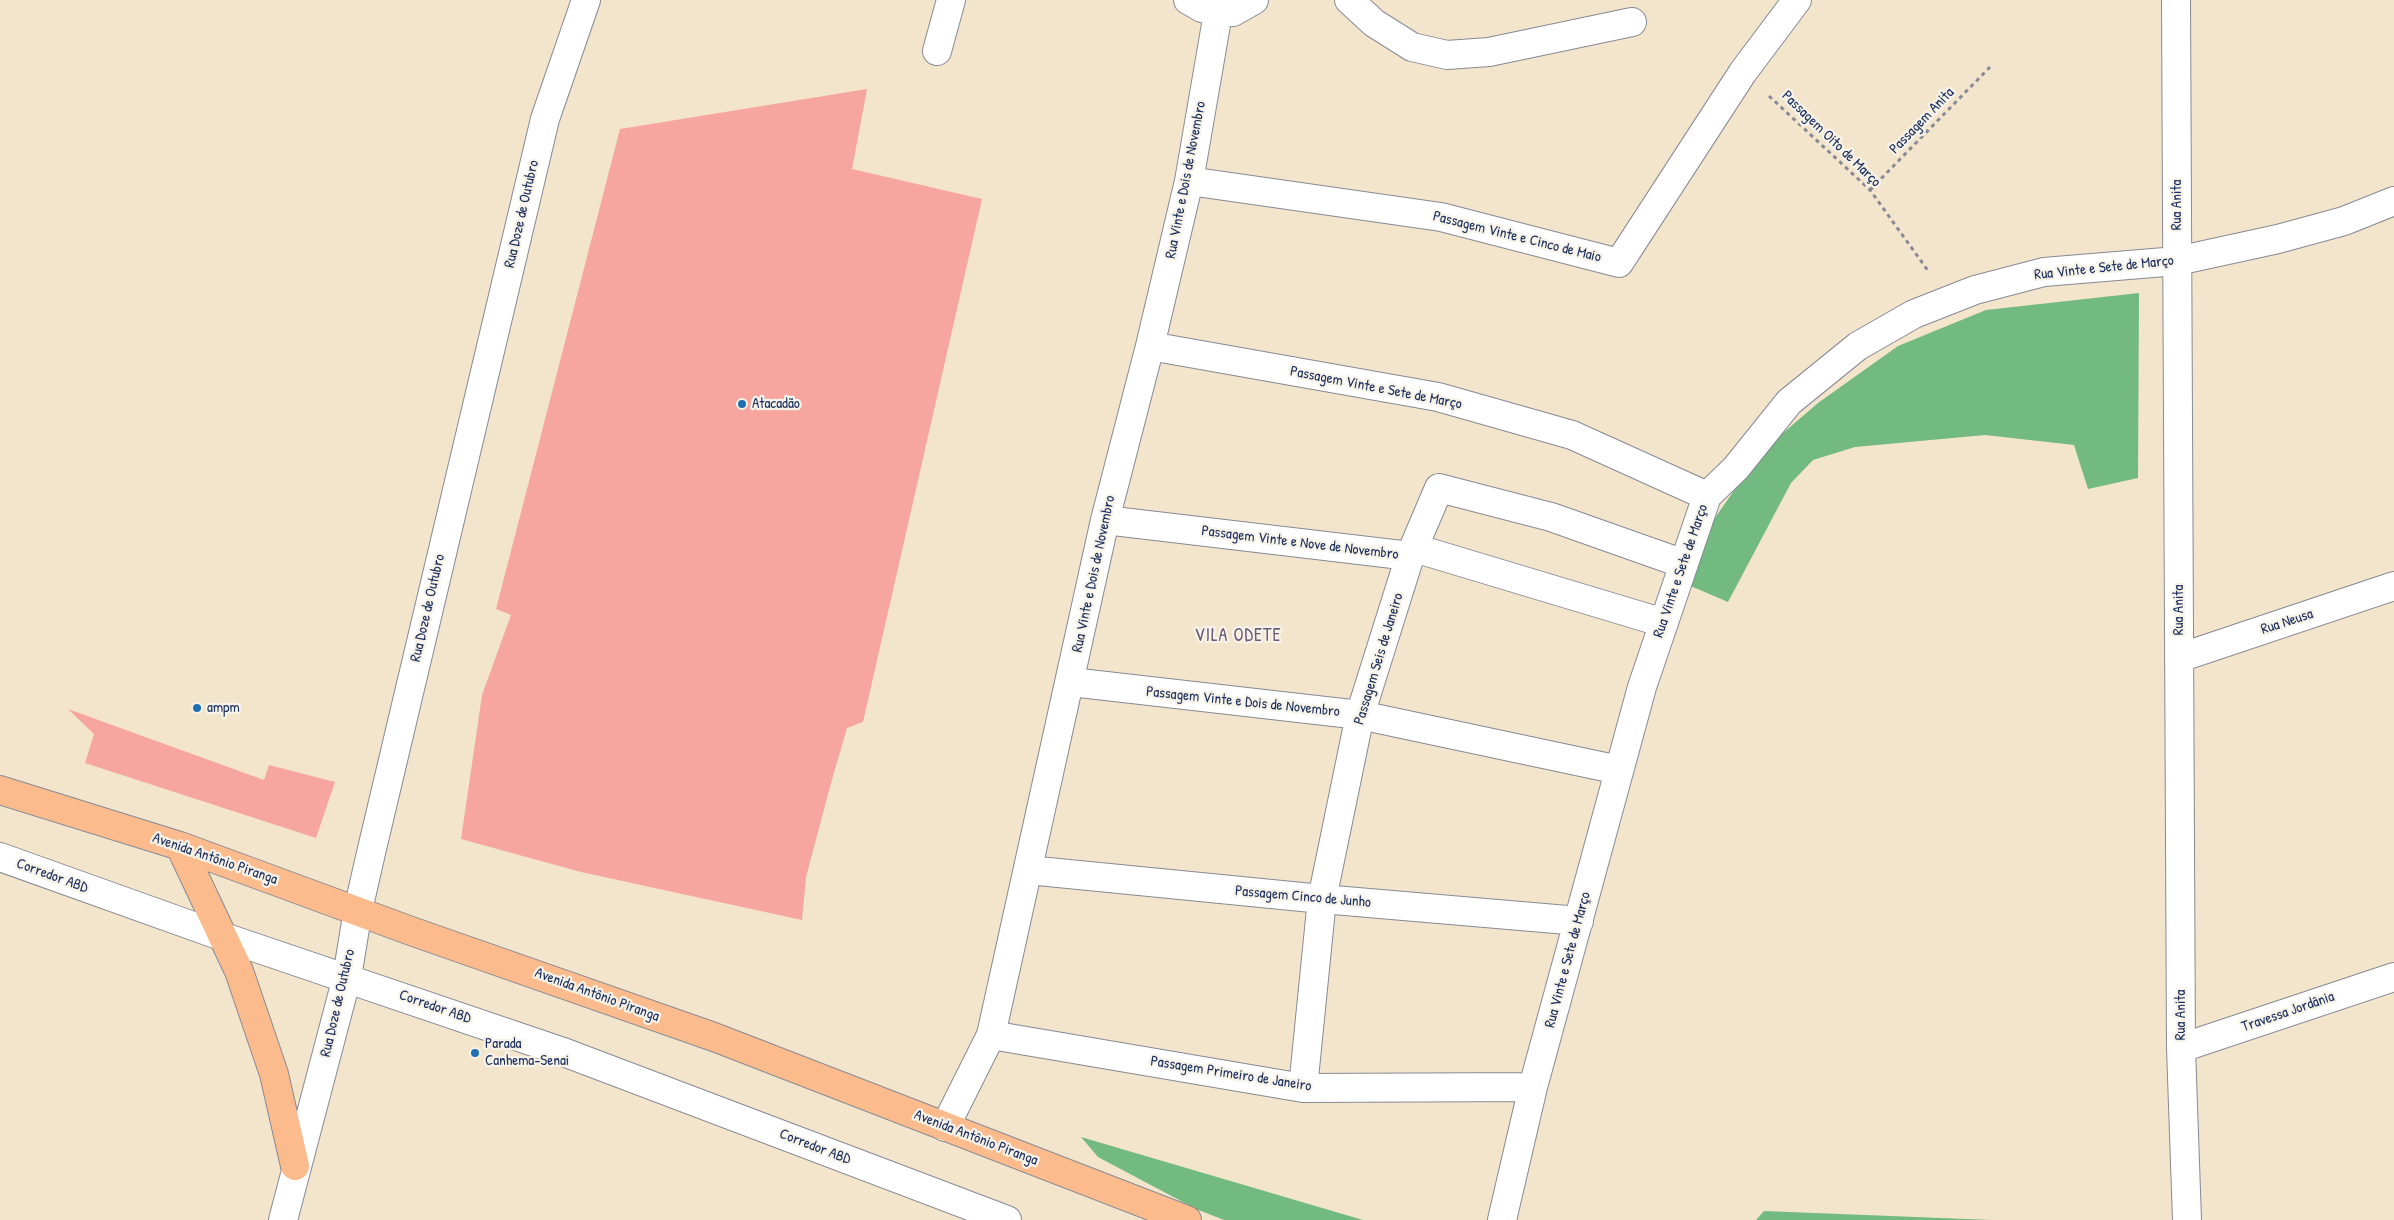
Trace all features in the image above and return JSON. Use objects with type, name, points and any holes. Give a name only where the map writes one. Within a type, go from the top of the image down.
[{"type":"main road","name":"Avenida Antônio Piranga","points":[[0,790],[180,846],[714,1037],[1187,1220]]},
{"type":"main road","points":[[180,846],[239,971],[274,1074],[295,1166]]},
{"type":"street","name":"Rua Doze de Outubro","points":[[283,1220],[295,1166],[347,977],[358,910],[545,119],[586,0]]},
{"type":"street","points":[[937,51],[951,0]]},
{"type":"street","points":[[1188,0],[1202,8],[1218,13],[1233,12],[1254,0]]},
{"type":"street","points":[[1349,0],[1374,23],[1412,47],[1447,55],[1489,52],[1632,22]]},
{"type":"street","points":[[1743,72],[1797,0]]},
{"type":"street","name":"Rua Anita","points":[[2176,0],[2181,1048],[2187,1220]]},
{"type":"street","name":"Rua Vinte e Dois de Novembro","points":[[945,1127],[991,1035],[1071,682],[1105,520],[1150,346],[1188,181],[1218,13]]},
{"type":"street","name":"Passagem Vinte e Cinco de Maio","points":[[1188,181],[1441,217],[1618,263],[1743,72]]},
{"type":"street","name":"Rua Vinte e Sete de Março","points":[[1502,1220],[1533,1087],[1642,687],[1707,496],[1736,468],[1789,402],[1850,352],[1914,314],[1975,290],[2044,272],[2177,260],[2278,239],[2344,220],[2394,201]]},
{"type":"street","name":"Passagem Vinte e Sete de Março","points":[[1150,346],[1438,397],[1572,435],[1707,496]]},
{"type":"street","name":"Passagem Seis de Janeiro","points":[[1304,1088],[1322,899],[1360,715],[1410,556],[1439,488],[1551,517],[1684,564]]},
{"type":"street","name":"Passagem Vinte e Nove de Novembro","points":[[1105,520],[1410,556],[1421,550],[1664,623]]},
{"type":"street","name":"Rua Neusa","points":[[2179,658],[2394,586]]},
{"type":"street","name":"Passagem Vinte e Dois de Novembro","points":[[1071,682],[1360,715],[1619,770]]},
{"type":"street","name":"Corredor ABD","points":[[0,857],[222,936],[566,1053],[1006,1220]]},
{"type":"street","name":"Passagem Cinco de Junho","points":[[1028,870],[1322,899],[1579,921]]},
{"type":"street","name":"Travessa Jordânia","points":[[2181,1048],[2394,977]]},
{"type":"street","name":"Passagem Primeiro de Janeiro","points":[[991,1035],[1304,1088],[1533,1087]]},
{"type":"path","name":"Passagem Anita","points":[[1870,190],[1990,67]]},
{"type":"path","name":"Passagem Oito de Março","points":[[1743,72],[1870,190],[1949,300]]},
{"type":"green space","points":[[2139,293],[2138,478],[2088,489],[2074,445],[1985,435],[1855,447],[1813,460],[1791,483],[1728,602],[1686,584],[1710,525],[1761,452],[1818,403],[1898,346],[1986,310]]},
{"type":"green space","points":[[1081,1137],[1363,1220],[1224,1220],[1196,1209],[1098,1157]]},
{"type":"green space","points":[[1764,1211],[1992,1220],[1756,1220]]},
{"type":"building","name":"Atacadão","points":[[867,89],[852,169],[982,199],[863,722],[847,728],[806,877],[802,920],[581,872],[461,839],[482,695],[511,615],[496,609],[620,129]]},
{"type":"building","points":[[68,709],[264,780],[269,765],[335,782],[316,838],[85,763],[94,734]]},
{"type":"place","name":"Atacadão","points":[[742,404]]},
{"type":"place","name":"ampm","points":[[197,708]]},
{"type":"place","name":"Parada Canhema-Senai","points":[[475,1053]]},
{"type":"district","name":"VILA ODETE","points":[[1238,636]]}]
